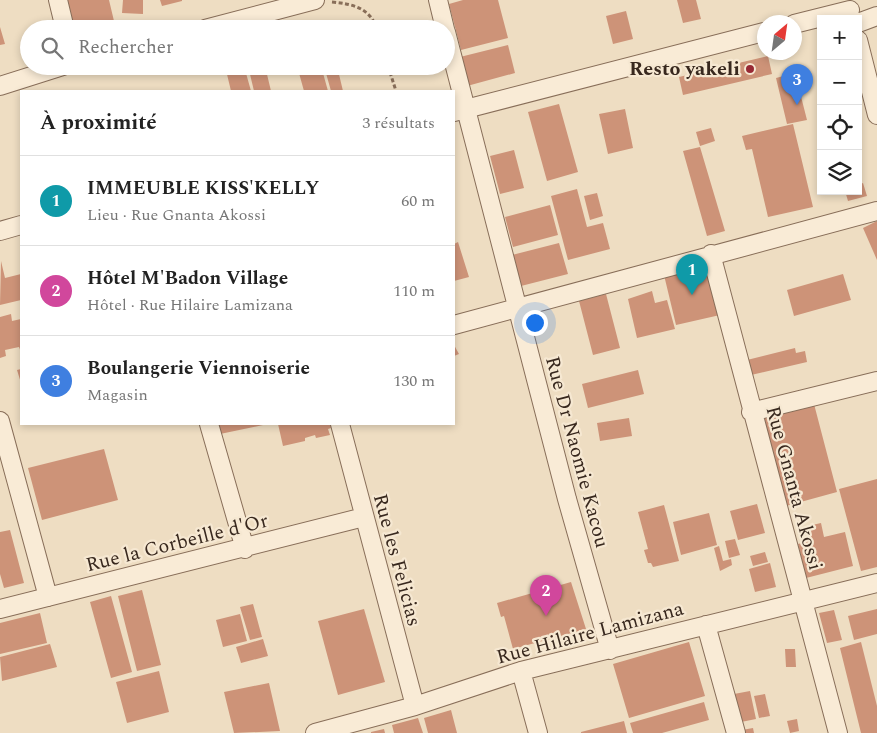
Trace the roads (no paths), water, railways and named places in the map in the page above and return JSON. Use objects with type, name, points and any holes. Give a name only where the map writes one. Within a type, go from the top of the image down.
[{"type":"street","points":[[58,0],[64,20]]},
{"type":"street","points":[[438,0],[443,20]]},
{"type":"street","points":[[243,20],[322,1]]},
{"type":"street","points":[[802,22],[852,13],[877,16]]},
{"type":"street","points":[[460,111],[757,34]]},
{"type":"street","points":[[862,56],[877,115]]},
{"type":"street","points":[[0,86],[35,75]]},
{"type":"street","name":"Rue Dr Naomie Kacou","points":[[454,75],[460,111],[517,309],[567,499],[610,650]]},
{"type":"street","points":[[455,325],[711,254],[877,211]]},
{"type":"street","points":[[0,231],[20,225]]},
{"type":"street","name":"Rue Gnanta Akossi","points":[[711,254],[838,733]]},
{"type":"street","points":[[752,412],[877,381]]},
{"type":"street","points":[[0,422],[48,597]]},
{"type":"street","points":[[208,425],[245,549]]},
{"type":"street","name":"Rue les Felicias","points":[[340,425],[415,706]]},
{"type":"street","name":"Rue la Corbeille d'Or","points":[[0,609],[245,549],[364,517]]},
{"type":"street","name":"Rue Hilaire Lamizana","points":[[315,733],[415,706],[521,672],[877,583]]},
{"type":"street","points":[[706,625],[736,733]]},
{"type":"street","points":[[521,672],[538,733]]},
{"type":"place","name":"Resto yakeli","points":[[750,69]]},
{"type":"place","name":"Boulangerie Viennoiserie","points":[[797,105]]},
{"type":"place","name":"IMMEUBLE KISS'KELLY","points":[[692,295]]},
{"type":"place","name":"Hôtel M'Badon Village","points":[[546,616]]}]
